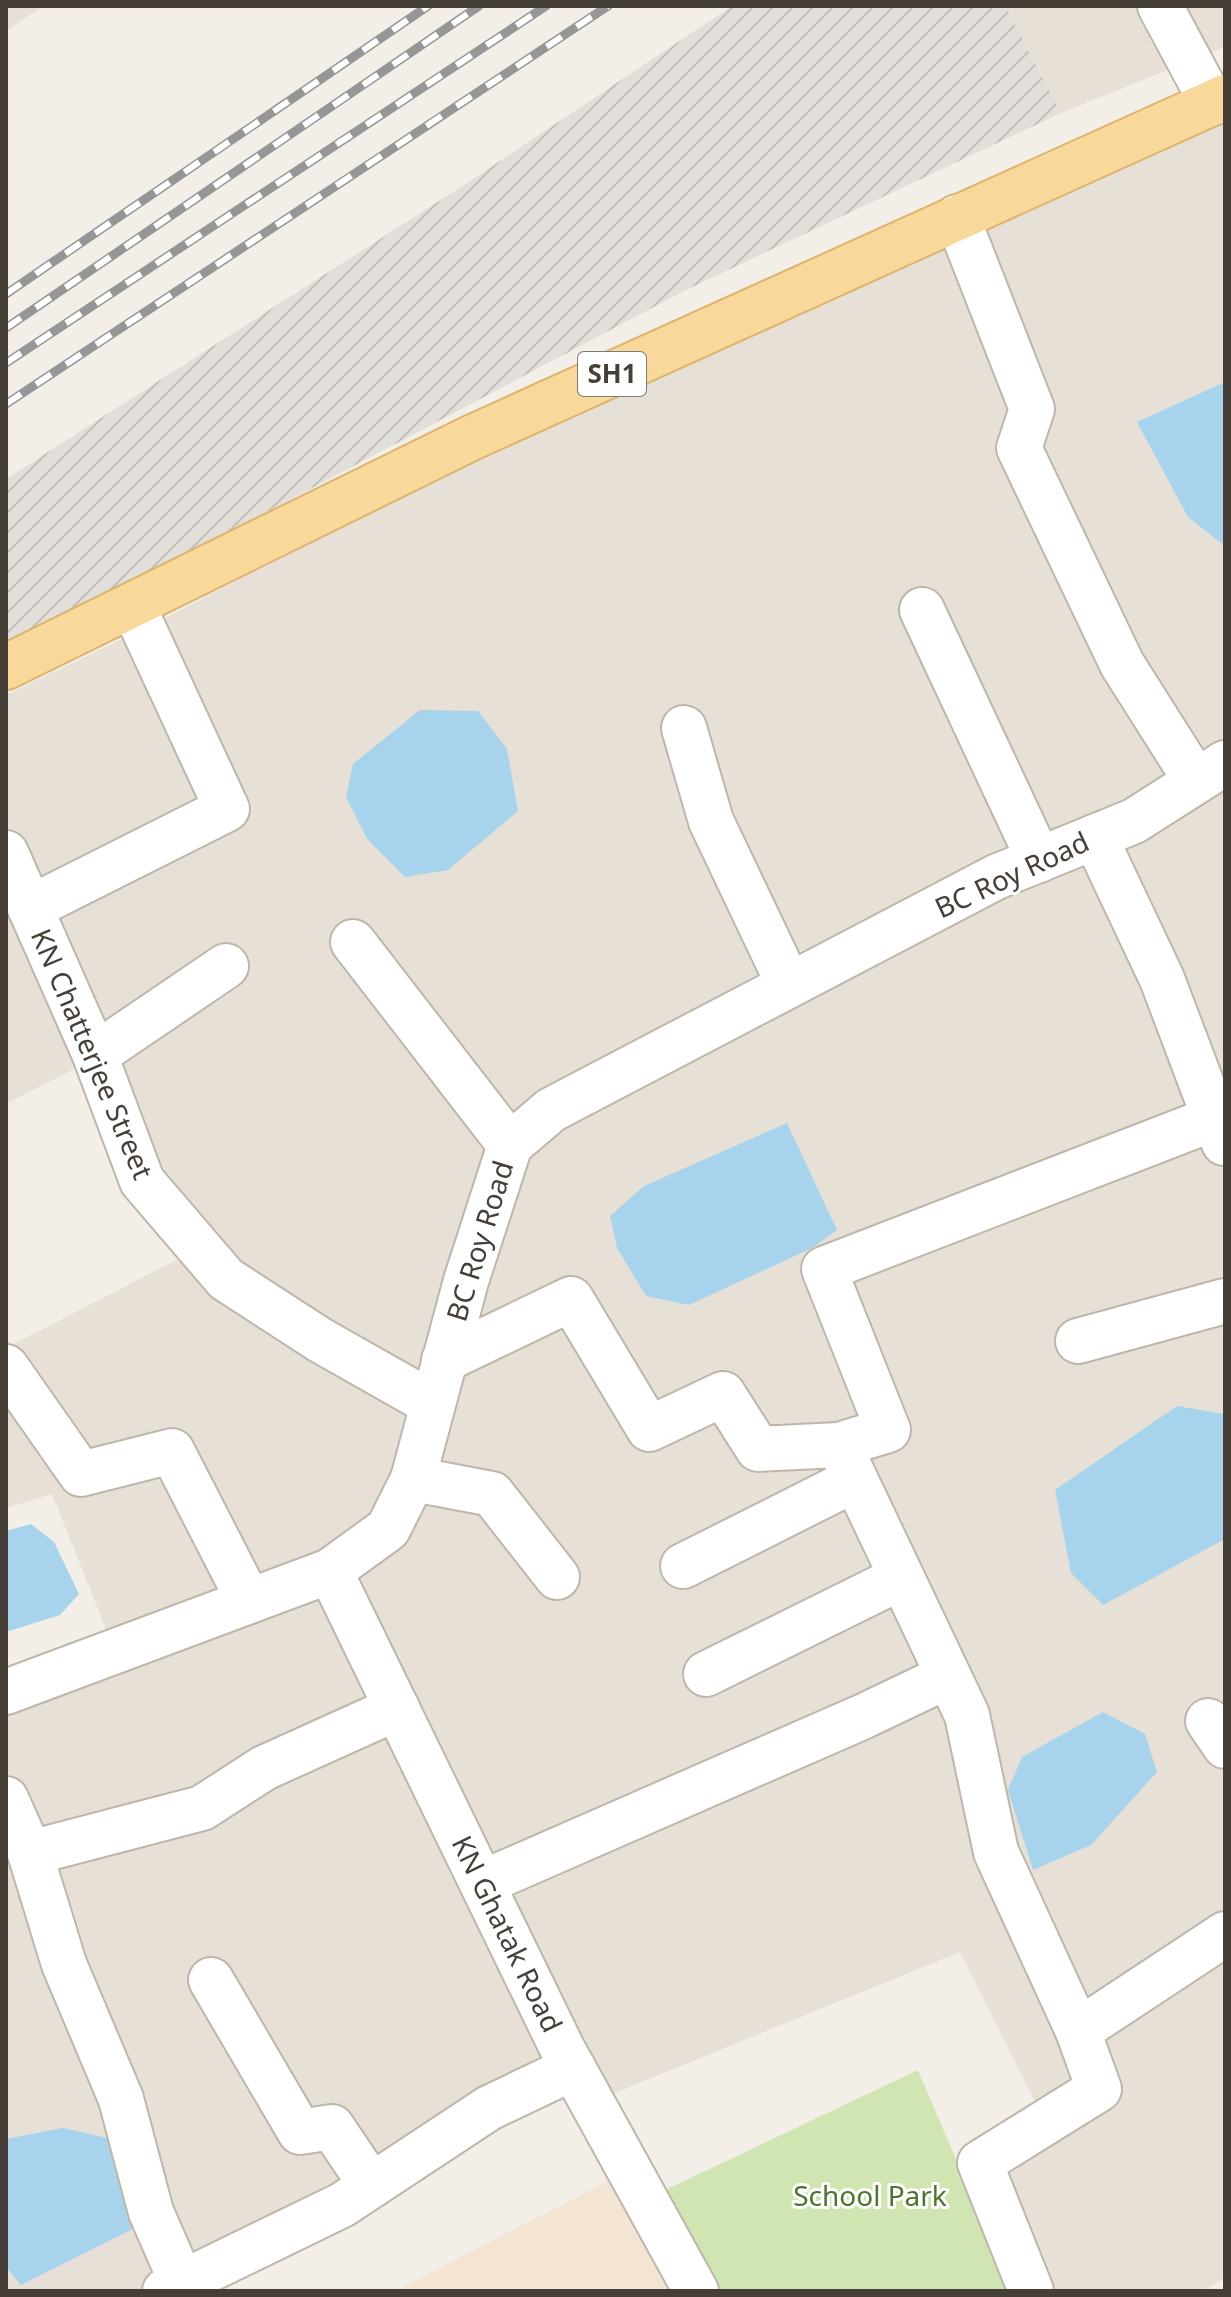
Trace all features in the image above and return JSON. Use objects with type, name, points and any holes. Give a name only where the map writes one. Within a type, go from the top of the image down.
[{"type":"main road","name":"SH1","points":[[6,667],[473,437],[1218,100]]},
{"type":"street","points":[[1160,6],[1218,100]]},
{"type":"street","points":[[957,217],[1032,409],[1019,448],[1122,664],[1211,772]]},
{"type":"street","points":[[30,908],[227,809],[133,606]]},
{"type":"street","points":[[922,610],[1039,860]]},
{"type":"street","points":[[684,728],[711,821],[789,985]]},
{"type":"street","name":"BC Roy Road","points":[[6,1692],[330,1571],[388,1529],[413,1479],[444,1360],[510,1145],[551,1110],[996,877],[1134,821],[1211,772]]},
{"type":"street","points":[[683,1566],[846,1462],[888,1430],[824,1269],[1220,1132],[1162,979],[1095,837]]},
{"type":"street","name":"KN Chatterjee Street","points":[[6,853],[95,1055],[142,1181],[226,1279],[320,1340],[433,1404]]},
{"type":"street","points":[[353,942],[510,1145]]},
{"type":"street","points":[[95,1055],[226,966]]},
{"type":"street","points":[[444,1360],[571,1299],[649,1429],[723,1394],[758,1449],[846,1462]]},
{"type":"street","points":[[1078,1341],[1225,1301]]},
{"type":"street","points":[[11,1382],[81,1474],[172,1451],[249,1601]]},
{"type":"street","points":[[846,1462],[967,1715],[996,1852],[1078,2031],[1099,2089],[980,2163],[1031,2291]]},
{"type":"street","points":[[413,1479],[492,1494],[557,1577]]},
{"type":"street","name":"KN Ghatak Road","points":[[330,1571],[573,2068],[696,2291]]},
{"type":"street","points":[[706,1674],[900,1578]]},
{"type":"street","points":[[482,1883],[862,1717],[948,1676]]},
{"type":"street","points":[[30,1853],[202,1808],[264,1768],[397,1708]]},
{"type":"street","points":[[6,1799],[30,1853],[64,1964],[121,2099],[174,2287],[342,2205],[489,2108],[573,2068]]},
{"type":"street","points":[[1078,2031],[1225,1934]]},
{"type":"street","points":[[211,1980],[300,2132],[332,2127],[371,2185]]},
{"type":"shaded area","points":[[6,6],[43,6],[6,31]]},
{"type":"shaded area","points":[[732,6],[1005,6],[1061,113],[688,289],[6,650],[6,479],[461,187]]},
{"type":"shaded area","points":[[1005,6],[1225,6],[1225,47],[1061,113]]},
{"type":"shaded area","points":[[1225,99],[1225,742],[1124,807],[533,1105],[482,1156],[421,1388],[236,1265],[151,1178],[6,828],[6,695],[153,624],[674,356]]},
{"type":"shaded area","points":[[1225,778],[1225,2278],[1203,2291],[1040,2291],[990,2167],[1053,2138],[960,1952],[605,2097],[343,1580],[404,1535],[424,1507],[530,1150],[565,1121],[913,941],[1139,833]]},
{"type":"shaded area","points":[[6,900],[76,1068],[6,1104]]},
{"type":"shaded area","points":[[184,1256],[225,1306],[413,1415],[387,1499],[323,1556],[106,1629],[52,1494],[6,1508],[6,1337],[12,1345]]},
{"type":"shaded area","points":[[310,1592],[330,1601],[550,2068],[323,2205],[143,2291],[6,2291],[6,1708]]},
{"type":"shaded area","points":[[608,2181],[670,2291],[395,2291]]},
{"type":"green space","name":"School Park","points":[[918,2070],[1012,2291],[714,2291],[659,2193]]},
{"type":"water","points":[[1225,382],[1225,546],[1188,517],[1137,422]]},
{"type":"water","points":[[420,710],[478,711],[507,749],[518,811],[448,870],[405,877],[367,839],[346,797],[353,764]]},
{"type":"water","points":[[787,1123],[837,1230],[812,1248],[689,1305],[646,1296],[617,1248],[610,1216],[644,1186]]},
{"type":"water","points":[[1177,1406],[1225,1414],[1225,1539],[1103,1605],[1071,1573],[1055,1490]]},
{"type":"water","points":[[31,1524],[54,1542],[79,1594],[60,1615],[6,1632],[6,1531]]},
{"type":"water","points":[[1103,1712],[1145,1734],[1157,1772],[1091,1845],[1033,1870],[1008,1790],[1022,1757]]},
{"type":"water","points":[[63,2128],[128,2143],[133,2229],[21,2285],[6,2267],[6,2139]]},
{"type":"railway","points":[[6,294],[428,6]]},
{"type":"railway","points":[[6,328],[479,6]]},
{"type":"railway","points":[[6,363],[546,6]]},
{"type":"railway","points":[[6,404],[608,6]]}]
